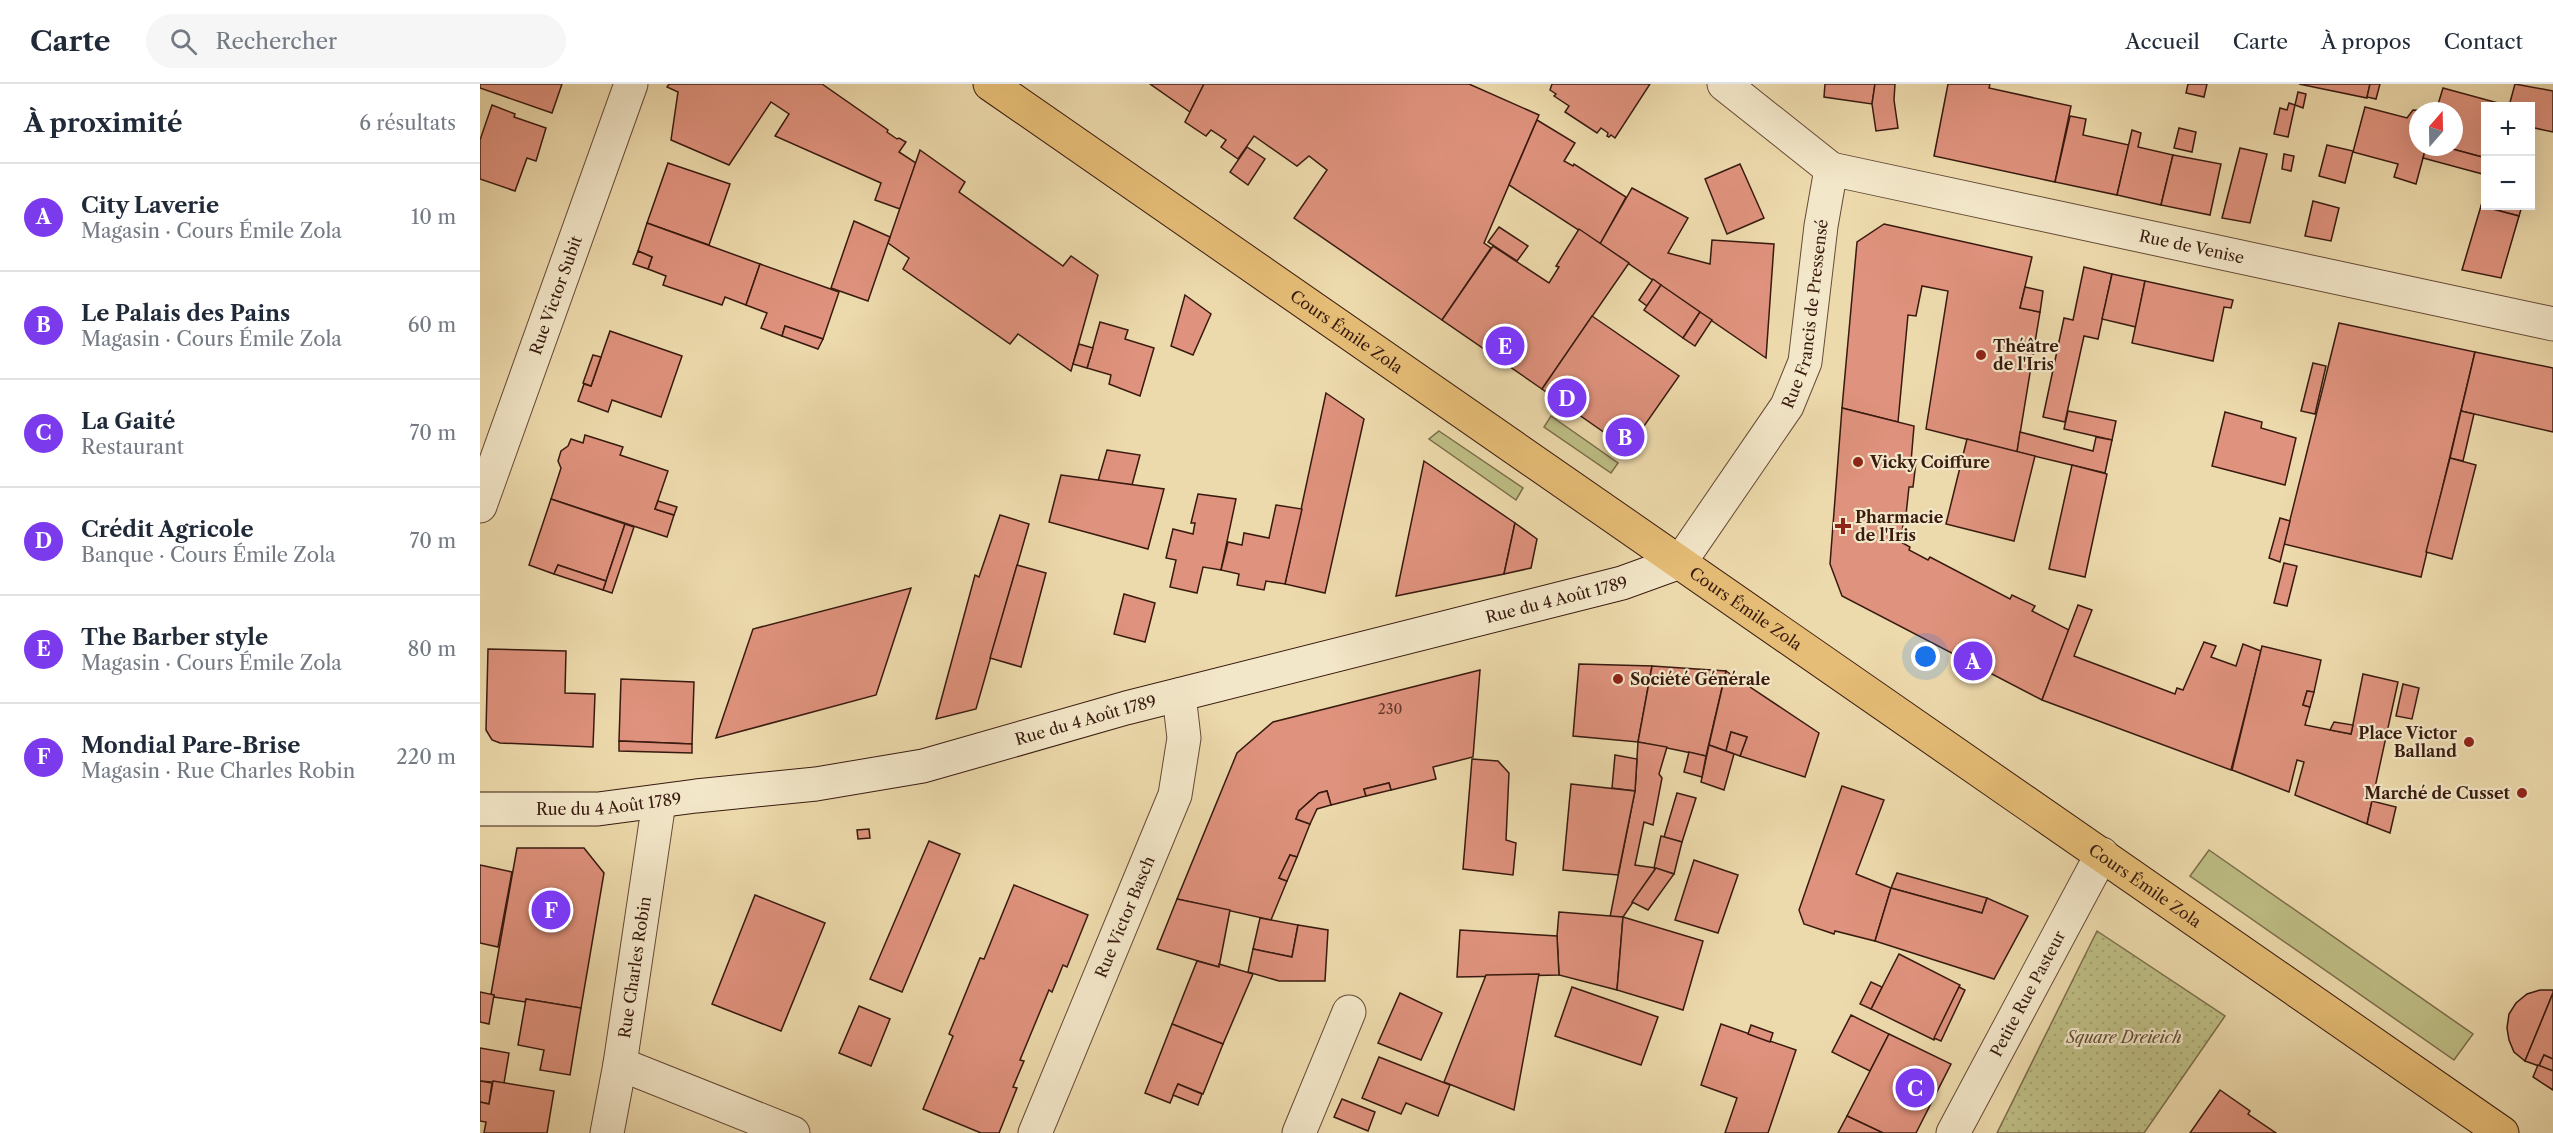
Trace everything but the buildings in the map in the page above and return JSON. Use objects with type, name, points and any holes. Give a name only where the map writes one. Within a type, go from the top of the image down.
[{"type":"main road","name":"Cours Émile Zola","points":[[990,84],[2502,1133]]},
{"type":"street","name":"Rue Victor Subit","points":[[480,506],[631,84]]},
{"type":"street","points":[[1725,84],[1832,169]]},
{"type":"street","name":"Rue Francis de Pressensé","points":[[1680,562],[1786,406],[1805,362],[1821,226],[1832,169]]},
{"type":"street","name":"Rue de Venise","points":[[1832,169],[2553,324]]},
{"type":"street","name":"Rue du 4 Août 1789","points":[[480,808],[598,809],[816,784],[923,766],[1179,695],[1622,583],[1680,562]]},
{"type":"street","name":"Rue Victor Basch","points":[[1035,1133],[1175,795],[1184,738],[1179,695]]},
{"type":"street","name":"Rue Charles Robin","points":[[607,1133],[620,1064],[658,802]]},
{"type":"street","name":"Petite Rue Pasteur","points":[[1953,1133],[2102,854]]},
{"type":"street","points":[[1299,1133],[1349,1012]]},
{"type":"street","points":[[620,1064],[793,1133]]},
{"type":"green space","points":[[1551,416],[1618,463],[1611,473],[1544,427]]},
{"type":"green space","points":[[1439,431],[1523,488],[1516,500],[1429,439]]},
{"type":"green space","points":[[2209,850],[2473,1034],[2454,1060],[2190,876]]},
{"type":"green space","name":"Square Dreieich","points":[[2097,931],[2225,1016],[2144,1133],[1997,1133]]},
{"type":"place","name":"The Barber style","points":[[1505,346]]},
{"type":"place","name":"Théâtre de l'Iris","points":[[1981,355]]},
{"type":"place","name":"Crédit Agricole","points":[[1567,398]]},
{"type":"place","name":"Le Palais des Pains","points":[[1625,437]]},
{"type":"place","name":"Vicky Coiffure","points":[[1858,462]]},
{"type":"place","name":"Pharmacie de l'Iris","points":[[1843,526]]},
{"type":"place","name":"City Laverie","points":[[1973,661]]},
{"type":"place","name":"Société Générale","points":[[1618,679]]},
{"type":"place","name":"Place Victor Balland","points":[[2469,742]]},
{"type":"place","name":"Marché de Cusset","points":[[2522,793]]},
{"type":"place","name":"Mondial Pare-Brise","points":[[551,910]]},
{"type":"place","name":"La Gaité","points":[[1915,1088]]}]
